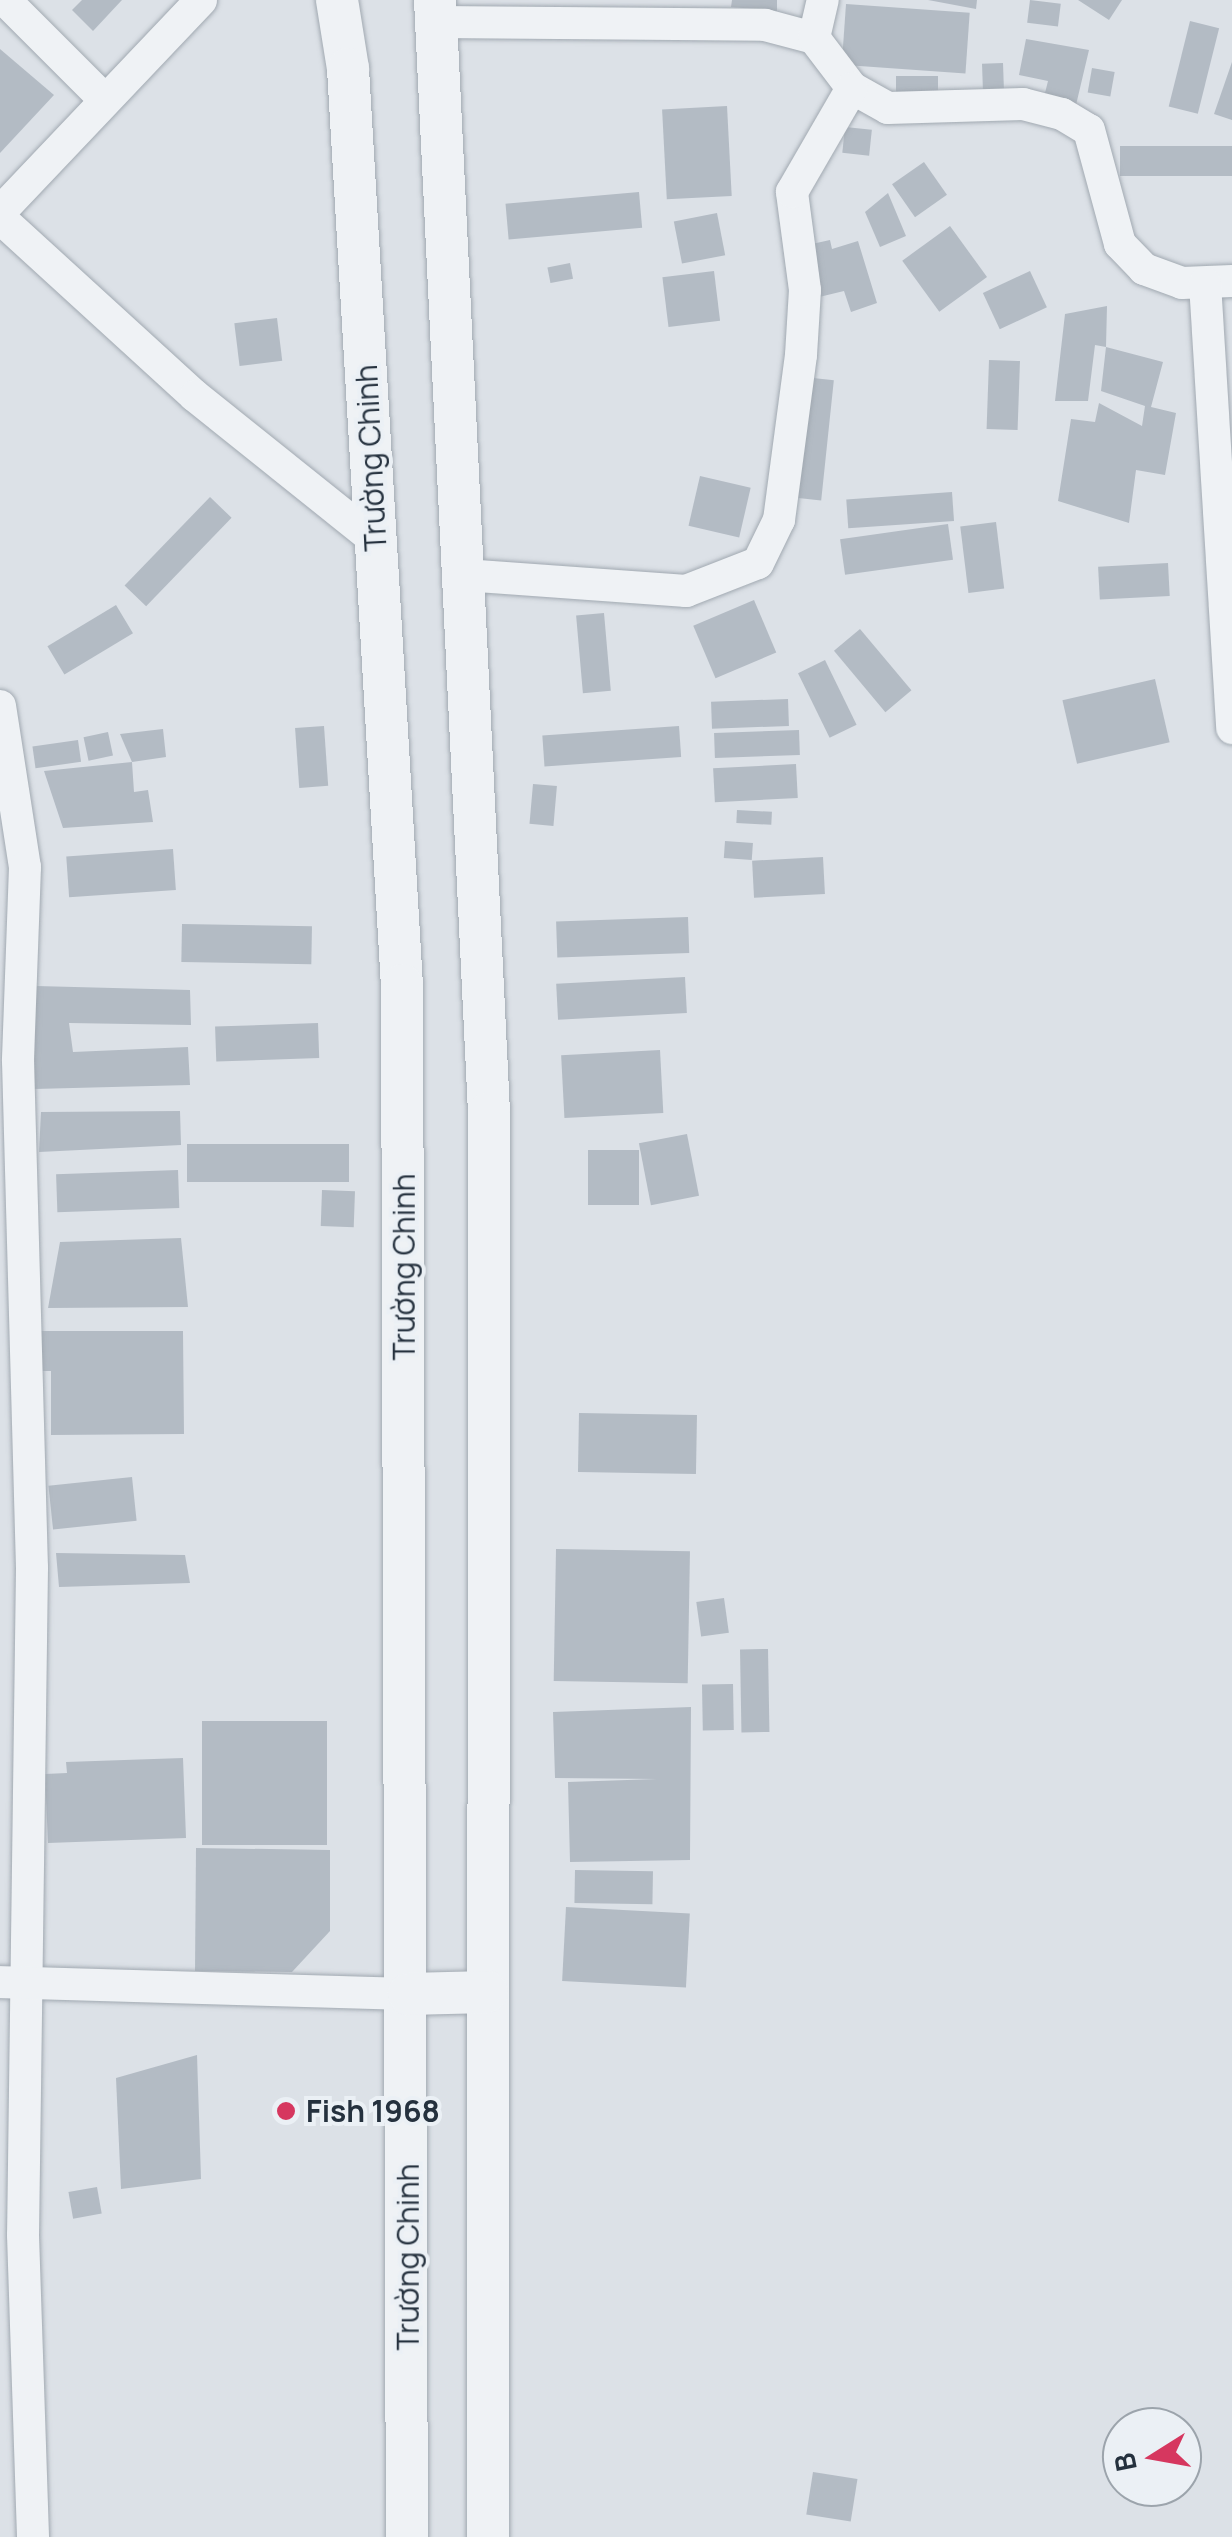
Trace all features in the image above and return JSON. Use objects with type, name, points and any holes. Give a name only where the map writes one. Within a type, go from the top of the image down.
[{"type":"street","points":[[5,0],[104,98]]},
{"type":"street","points":[[201,0],[104,98],[0,215],[195,396],[376,541]]},
{"type":"street","name":"Trường Chinh","points":[[337,0],[376,541],[402,986],[407,2537]]},
{"type":"street","points":[[814,38],[823,0]]},
{"type":"street","points":[[488,2537],[489,1112],[437,11],[698,20],[814,38],[852,88],[888,108],[1023,104],[1062,114],[1089,130],[1101,156],[1120,244],[1144,269],[1218,282],[1232,728]]},
{"type":"street","points":[[464,575],[686,592],[758,563],[779,520],[801,355],[804,290],[792,192],[852,88]]},
{"type":"street","points":[[0,706],[25,867],[13,1983],[33,2537]]},
{"type":"street","points":[[13,1983],[408,1994],[487,1992]]},
{"type":"building","points":[[82,0],[122,0],[93,31],[72,10]]},
{"type":"building","points":[[732,0],[777,0],[777,11],[731,7]]},
{"type":"building","points":[[928,0],[977,0],[976,9]]},
{"type":"building","points":[[1030,0],[1061,4],[1058,27],[1027,23]]},
{"type":"building","points":[[1078,0],[1122,0],[1109,20]]},
{"type":"building","points":[[846,4],[970,13],[965,74],[842,65]]},
{"type":"building","points":[[1190,21],[1219,28],[1198,114],[1169,106]]},
{"type":"building","points":[[1026,39],[1089,50],[1076,105],[1044,97],[1048,81],[1019,75]]},
{"type":"building","points":[[0,49],[54,95],[0,153]]},
{"type":"building","points":[[1232,62],[1232,120],[1214,114]]},
{"type":"building","points":[[1003,63],[1004,93],[983,94],[982,64]]},
{"type":"building","points":[[1092,68],[1115,72],[1110,97],[1088,93]]},
{"type":"building","points":[[896,76],[938,76],[938,103],[896,103]]},
{"type":"building","points":[[727,106],[732,196],[667,199],[662,109]]},
{"type":"building","points":[[845,127],[872,130],[869,156],[842,153]]},
{"type":"building","points":[[1120,146],[1232,146],[1232,176],[1120,176]]},
{"type":"building","points":[[924,162],[947,195],[915,217],[892,184]]},
{"type":"building","points":[[639,192],[642,228],[509,240],[506,204]]},
{"type":"building","points":[[888,193],[906,236],[880,247],[865,212]]},
{"type":"building","points":[[717,213],[725,255],[682,264],[674,221]]},
{"type":"building","points":[[950,226],[987,277],[939,312],[902,261]]},
{"type":"building","points":[[830,240],[832,249],[858,241],[877,303],[851,312],[844,291],[815,298],[803,246]]},
{"type":"building","points":[[570,263],[573,279],[550,283],[547,267]]},
{"type":"building","points":[[714,271],[720,321],[668,327],[662,277]]},
{"type":"building","points":[[1030,271],[1047,307],[1000,329],[983,293]]},
{"type":"building","points":[[1107,306],[1106,347],[1095,345],[1088,401],[1055,401],[1065,314]]},
{"type":"building","points":[[277,318],[282,361],[240,366],[234,323]]},
{"type":"building","points":[[1106,347],[1163,362],[1151,407],[1176,413],[1165,475],[1136,470],[1129,523],[1058,501],[1071,419],[1095,422],[1099,403],[1142,426],[1145,406],[1101,391]]},
{"type":"building","points":[[989,360],[1020,361],[1018,430],[987,429]]},
{"type":"building","points":[[804,377],[834,380],[821,500],[791,497]]},
{"type":"building","points":[[700,476],[751,488],[739,537],[689,526]]},
{"type":"building","points":[[952,492],[954,521],[848,528],[846,499]]},
{"type":"building","points":[[210,497],[232,518],[146,606],[125,585]]},
{"type":"building","points":[[996,522],[1004,589],[968,593],[960,526]]},
{"type":"building","points":[[948,524],[953,560],[845,575],[840,539]]},
{"type":"building","points":[[1168,563],[1170,596],[1100,600],[1098,567]]},
{"type":"building","points":[[754,600],[776,652],[716,678],[693,626]]},
{"type":"building","points":[[116,605],[133,633],[64,674],[47,646]]},
{"type":"building","points":[[604,613],[611,691],[583,693],[576,615]]},
{"type":"building","points":[[860,629],[911,690],[885,712],[834,651]]},
{"type":"building","points":[[825,660],[857,725],[830,738],[798,673]]},
{"type":"building","points":[[1155,679],[1170,742],[1077,764],[1062,700]]},
{"type":"building","points":[[788,699],[789,726],[712,729],[711,702]]},
{"type":"building","points":[[324,726],[328,786],[299,788],[295,728]]},
{"type":"building","points":[[679,726],[681,757],[544,766],[542,736]]},
{"type":"building","points":[[163,729],[166,757],[132,762],[120,734]]},
{"type":"building","points":[[799,730],[800,755],[715,758],[714,733]]},
{"type":"building","points":[[108,732],[113,755],[89,761],[84,737]]},
{"type":"building","points":[[78,740],[81,762],[36,768],[32,746]]},
{"type":"building","points":[[132,762],[134,792],[148,790],[153,822],[63,828],[44,771]]},
{"type":"building","points":[[796,764],[798,798],[715,802],[713,768]]},
{"type":"building","points":[[533,784],[557,786],[553,826],[530,824]]},
{"type":"building","points":[[737,810],[772,812],[771,825],[736,823]]},
{"type":"building","points":[[725,841],[753,843],[752,860],[724,858]]},
{"type":"building","points":[[173,849],[176,890],[69,897],[66,856]]},
{"type":"building","points":[[823,857],[825,894],[754,898],[752,861]]},
{"type":"building","points":[[688,917],[689,953],[557,958],[556,922]]},
{"type":"building","points":[[182,924],[312,926],[311,964],[181,962]]},
{"type":"building","points":[[685,977],[687,1013],[558,1020],[556,984]]},
{"type":"building","points":[[36,986],[190,990],[191,1025],[69,1023],[73,1052],[188,1047],[190,1085],[34,1089]]},
{"type":"building","points":[[318,1023],[319,1058],[216,1062],[215,1027]]},
{"type":"building","points":[[660,1050],[663,1113],[564,1118],[561,1055]]},
{"type":"building","points":[[180,1111],[181,1145],[39,1152],[41,1112]]},
{"type":"building","points":[[687,1134],[699,1196],[651,1205],[639,1143]]},
{"type":"building","points":[[187,1144],[349,1144],[349,1182],[187,1182]]},
{"type":"building","points":[[588,1150],[639,1150],[639,1205],[588,1205]]},
{"type":"building","points":[[178,1170],[179,1208],[57,1212],[56,1174]]},
{"type":"building","points":[[322,1190],[355,1191],[354,1227],[321,1226]]},
{"type":"building","points":[[181,1238],[188,1307],[48,1308],[60,1242]]},
{"type":"building","points":[[32,1331],[183,1331],[184,1434],[51,1435],[51,1371],[33,1371]]},
{"type":"building","points":[[579,1413],[697,1415],[696,1474],[578,1472]]},
{"type":"building","points":[[132,1477],[137,1521],[53,1530],[48,1486]]},
{"type":"building","points":[[556,1549],[690,1551],[688,1683],[554,1681]]},
{"type":"building","points":[[56,1553],[185,1555],[190,1583],[59,1587]]},
{"type":"building","points":[[724,1598],[729,1633],[701,1637],[696,1602]]},
{"type":"building","points":[[740,1649],[768,1649],[769,1732],[741,1732]]},
{"type":"building","points":[[733,1684],[734,1730],[703,1731],[702,1685]]},
{"type":"building","points":[[691,1707],[690,1860],[570,1862],[568,1782],[657,1779],[555,1778],[553,1712]]},
{"type":"building","points":[[202,1721],[327,1721],[327,1845],[202,1845]]},
{"type":"building","points":[[183,1758],[186,1838],[48,1843],[45,1774],[67,1773],[66,1762]]},
{"type":"building","points":[[196,1848],[330,1850],[330,1931],[292,1972],[195,1971]]},
{"type":"building","points":[[575,1870],[653,1871],[652,1904],[574,1903]]},
{"type":"building","points":[[566,1907],[690,1913],[686,1987],[562,1981]]},
{"type":"building","points":[[197,2055],[201,2179],[121,2189],[116,2078]]},
{"type":"building","points":[[97,2187],[102,2214],[73,2219],[68,2192]]},
{"type":"building","points":[[813,2472],[857,2479],[851,2522],[806,2514]]},
{"type":"place","name":"Fish 1968","points":[[286,2111]]}]
